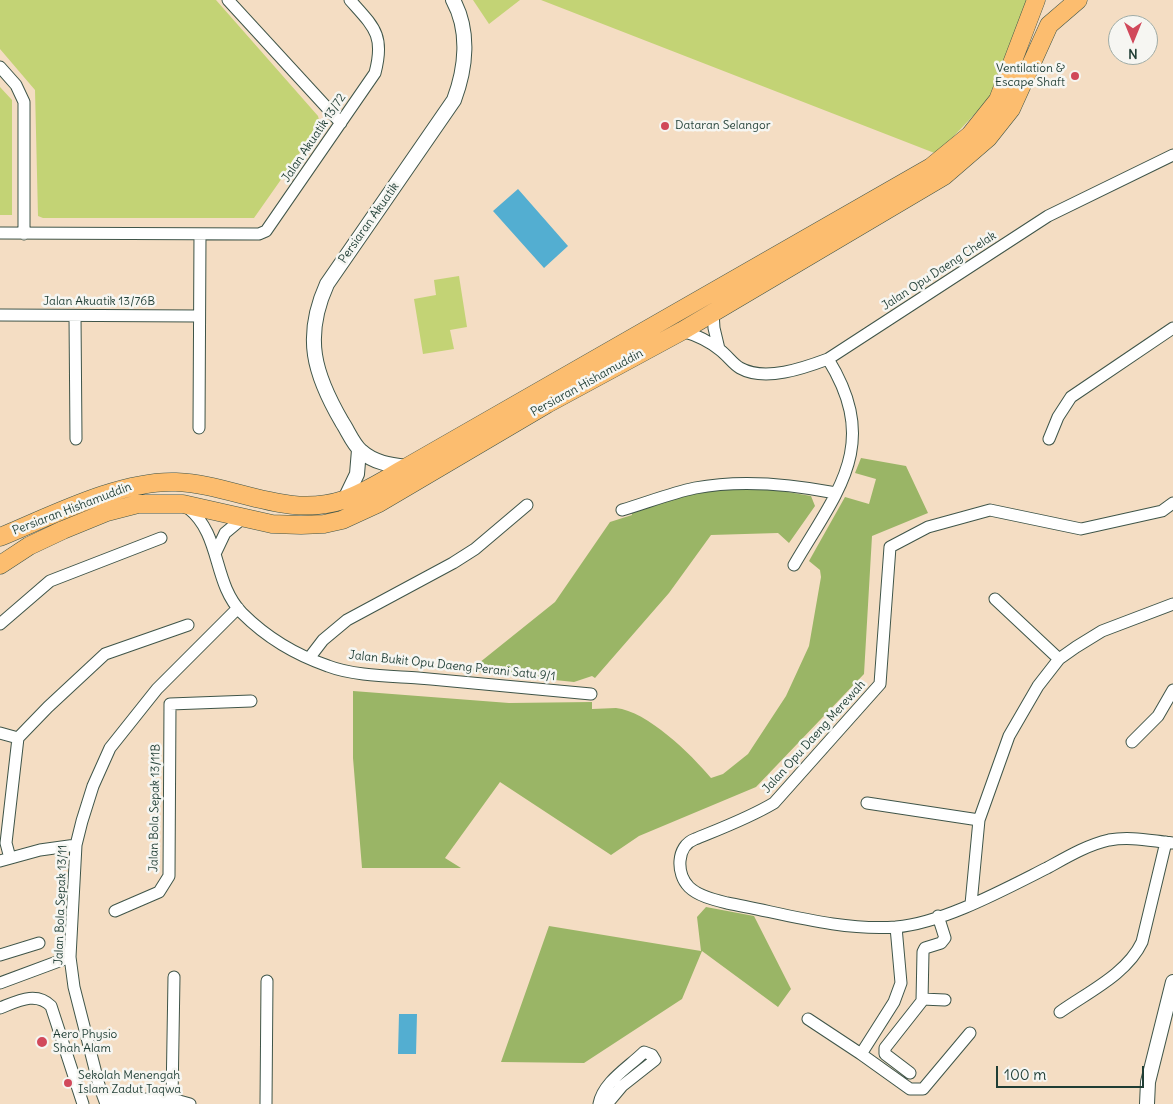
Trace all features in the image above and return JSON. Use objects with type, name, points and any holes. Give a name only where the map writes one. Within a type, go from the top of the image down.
[{"type":"main road","name":"Persiaran Hishamuddin","points":[[0,537],[62,511],[138,484],[176,482],[282,504],[307,506],[345,500],[407,467],[932,167],[970,135],[998,100],[1036,0]]},
{"type":"main road","name":"Persiaran Hishamuddin","points":[[0,565],[29,546],[107,512],[138,504],[183,504],[272,524],[301,525],[324,524],[342,520],[379,503],[547,404],[682,331],[944,176],[988,138],[1011,109],[1049,25],[1078,0]]},
{"type":"street","points":[[228,0],[341,123]]},
{"type":"street","name":"Jalan Akuatik 13/72","points":[[200,234],[259,234],[266,231],[375,73],[380,55],[380,42],[376,29],[350,0]]},
{"type":"street","name":"Persiaran Akuatik","points":[[359,450],[322,381],[315,358],[312,333],[316,311],[327,284],[454,100],[460,84],[465,44],[462,24],[453,0]]},
{"type":"street","points":[[0,67],[16,85],[24,102],[24,234]]},
{"type":"street","name":"Jalan Opu Daeng Chelak","points":[[682,331],[695,334],[719,349],[740,368],[752,372],[775,374],[799,370],[828,359],[1048,216],[1173,155]]},
{"type":"street","points":[[0,232],[24,234],[200,234],[198,316],[199,428]]},
{"type":"street","points":[[713,312],[714,328],[719,349]]},
{"type":"street","name":"Jalan Akuatik 13/76B","points":[[0,315],[198,316]]},
{"type":"street","points":[[75,316],[76,438]]},
{"type":"street","points":[[1049,439],[1058,417],[1071,397],[1173,328]]},
{"type":"street","points":[[794,565],[836,494],[850,463],[854,433],[850,402],[840,379],[828,359]]},
{"type":"street","points":[[345,500],[357,474],[359,450],[380,462],[407,467]]},
{"type":"street","points":[[622,510],[695,488],[738,482],[803,487],[836,494]]},
{"type":"street","name":"Jalan Opu Daeng Merewah","points":[[1169,843],[1128,838],[1088,846],[970,904],[938,916],[896,926],[845,926],[722,902],[701,895],[689,887],[682,877],[680,862],[682,850],[690,841],[752,816],[774,803],[880,684],[890,547],[928,527],[990,510],[1081,529],[1162,511],[1173,503]]},
{"type":"street","name":"Jalan Bukit Opu Daeng Perani Satu 9/1","points":[[183,504],[205,525],[219,573],[238,608],[258,629],[280,644],[329,667],[369,674],[592,694]]},
{"type":"street","points":[[310,657],[323,640],[347,620],[453,564],[475,550],[527,505]]},
{"type":"street","points":[[215,554],[225,533],[243,518]]},
{"type":"street","points":[[0,624],[50,581],[161,538]]},
{"type":"street","points":[[995,599],[1058,659]]},
{"type":"street","points":[[970,904],[979,820],[1008,736],[1031,697],[1058,659],[1102,631],[1173,604]]},
{"type":"street","name":"Jalan Bola Sepak 13/11","points":[[106,1102],[99,1085],[74,988],[70,957],[76,845],[93,786],[110,748],[157,689],[238,608]]},
{"type":"street","points":[[76,845],[5,859],[18,738],[105,654],[188,625]]},
{"type":"street","points":[[157,689],[170,704],[251,701]]},
{"type":"street","points":[[1132,742],[1158,716],[1173,690]]},
{"type":"street","name":"Jalan Bola Sepak 13/11B","points":[[115,911],[159,892],[169,876],[170,704]]},
{"type":"street","points":[[0,733],[18,738]]},
{"type":"street","points":[[867,803],[979,820]]},
{"type":"street","points":[[1060,1012],[1126,966],[1136,954],[1142,942],[1169,843]]},
{"type":"street","points":[[910,1073],[892,1062],[885,1054],[885,1048],[922,999],[923,952],[925,948],[941,943],[945,938],[938,916]]},
{"type":"street","points":[[861,1054],[894,1002],[901,983],[896,926]]},
{"type":"street","points":[[0,955],[39,943]]},
{"type":"street","points":[[0,983],[70,957]]},
{"type":"street","points":[[172,1099],[174,977]]},
{"type":"street","points":[[266,1104],[267,982]]},
{"type":"street","points":[[1147,1104],[1148,1082],[1173,982]]},
{"type":"street","points":[[0,1008],[28,998],[38,997],[51,1006],[82,1099],[99,1085]]},
{"type":"street","points":[[922,999],[945,1000]]},
{"type":"street","points":[[808,1019],[910,1089],[923,1088],[970,1034]]},
{"type":"street","points":[[599,1104],[601,1096],[615,1078],[644,1052],[652,1055],[655,1060],[651,1065],[622,1086],[607,1104]]},
{"type":"street","points":[[106,1102],[172,1099],[190,1104]]},
{"type":"green space","points":[[0,0],[216,0],[318,116],[320,124],[254,218],[43,218],[38,216],[35,90],[0,49]]},
{"type":"green space","points":[[473,0],[520,0],[489,24]]},
{"type":"green space","points":[[541,0],[1027,0],[1010,60],[987,101],[937,154]]},
{"type":"green space","points":[[0,87],[12,100],[12,215],[0,215]]},
{"type":"green space","points":[[459,276],[467,327],[450,330],[454,349],[423,354],[414,299],[436,295],[434,280]]},
{"type":"green space","points":[[861,458],[906,466],[928,513],[872,536],[864,674],[756,787],[639,836],[611,855],[500,782],[445,858],[461,868],[362,868],[353,758],[353,691],[509,703],[592,702],[592,709],[616,708],[628,711],[654,725],[692,757],[711,778],[723,774],[748,754],[786,696],[809,646],[821,577],[820,570],[809,561],[845,497],[869,504],[876,479],[855,473]]},
{"type":"green space","points":[[728,487],[770,489],[811,496],[815,506],[789,543],[778,533],[711,535],[669,593],[595,678],[592,676],[574,682],[469,671],[555,602],[610,522],[632,515],[631,511],[687,495]]},
{"type":"green space","points":[[706,907],[754,916],[791,989],[778,1007],[702,951],[682,999],[584,1063],[501,1062],[549,926],[701,951],[697,917]]},
{"type":"water","points":[[518,189],[568,246],[544,268],[493,211]]},
{"type":"water","points":[[399,1014],[417,1014],[416,1054],[398,1054]]},
{"type":"place","name":"Ventilation & Escape Shaft","points":[[1075,76]]},
{"type":"place","name":"Dataran Selangor","points":[[665,126]]},
{"type":"place","name":"Aero Physio Shah Alam","points":[[42,1042]]},
{"type":"place","name":"Sekolah Menengah Islam Zadut Taqwa","points":[[68,1083]]}]
